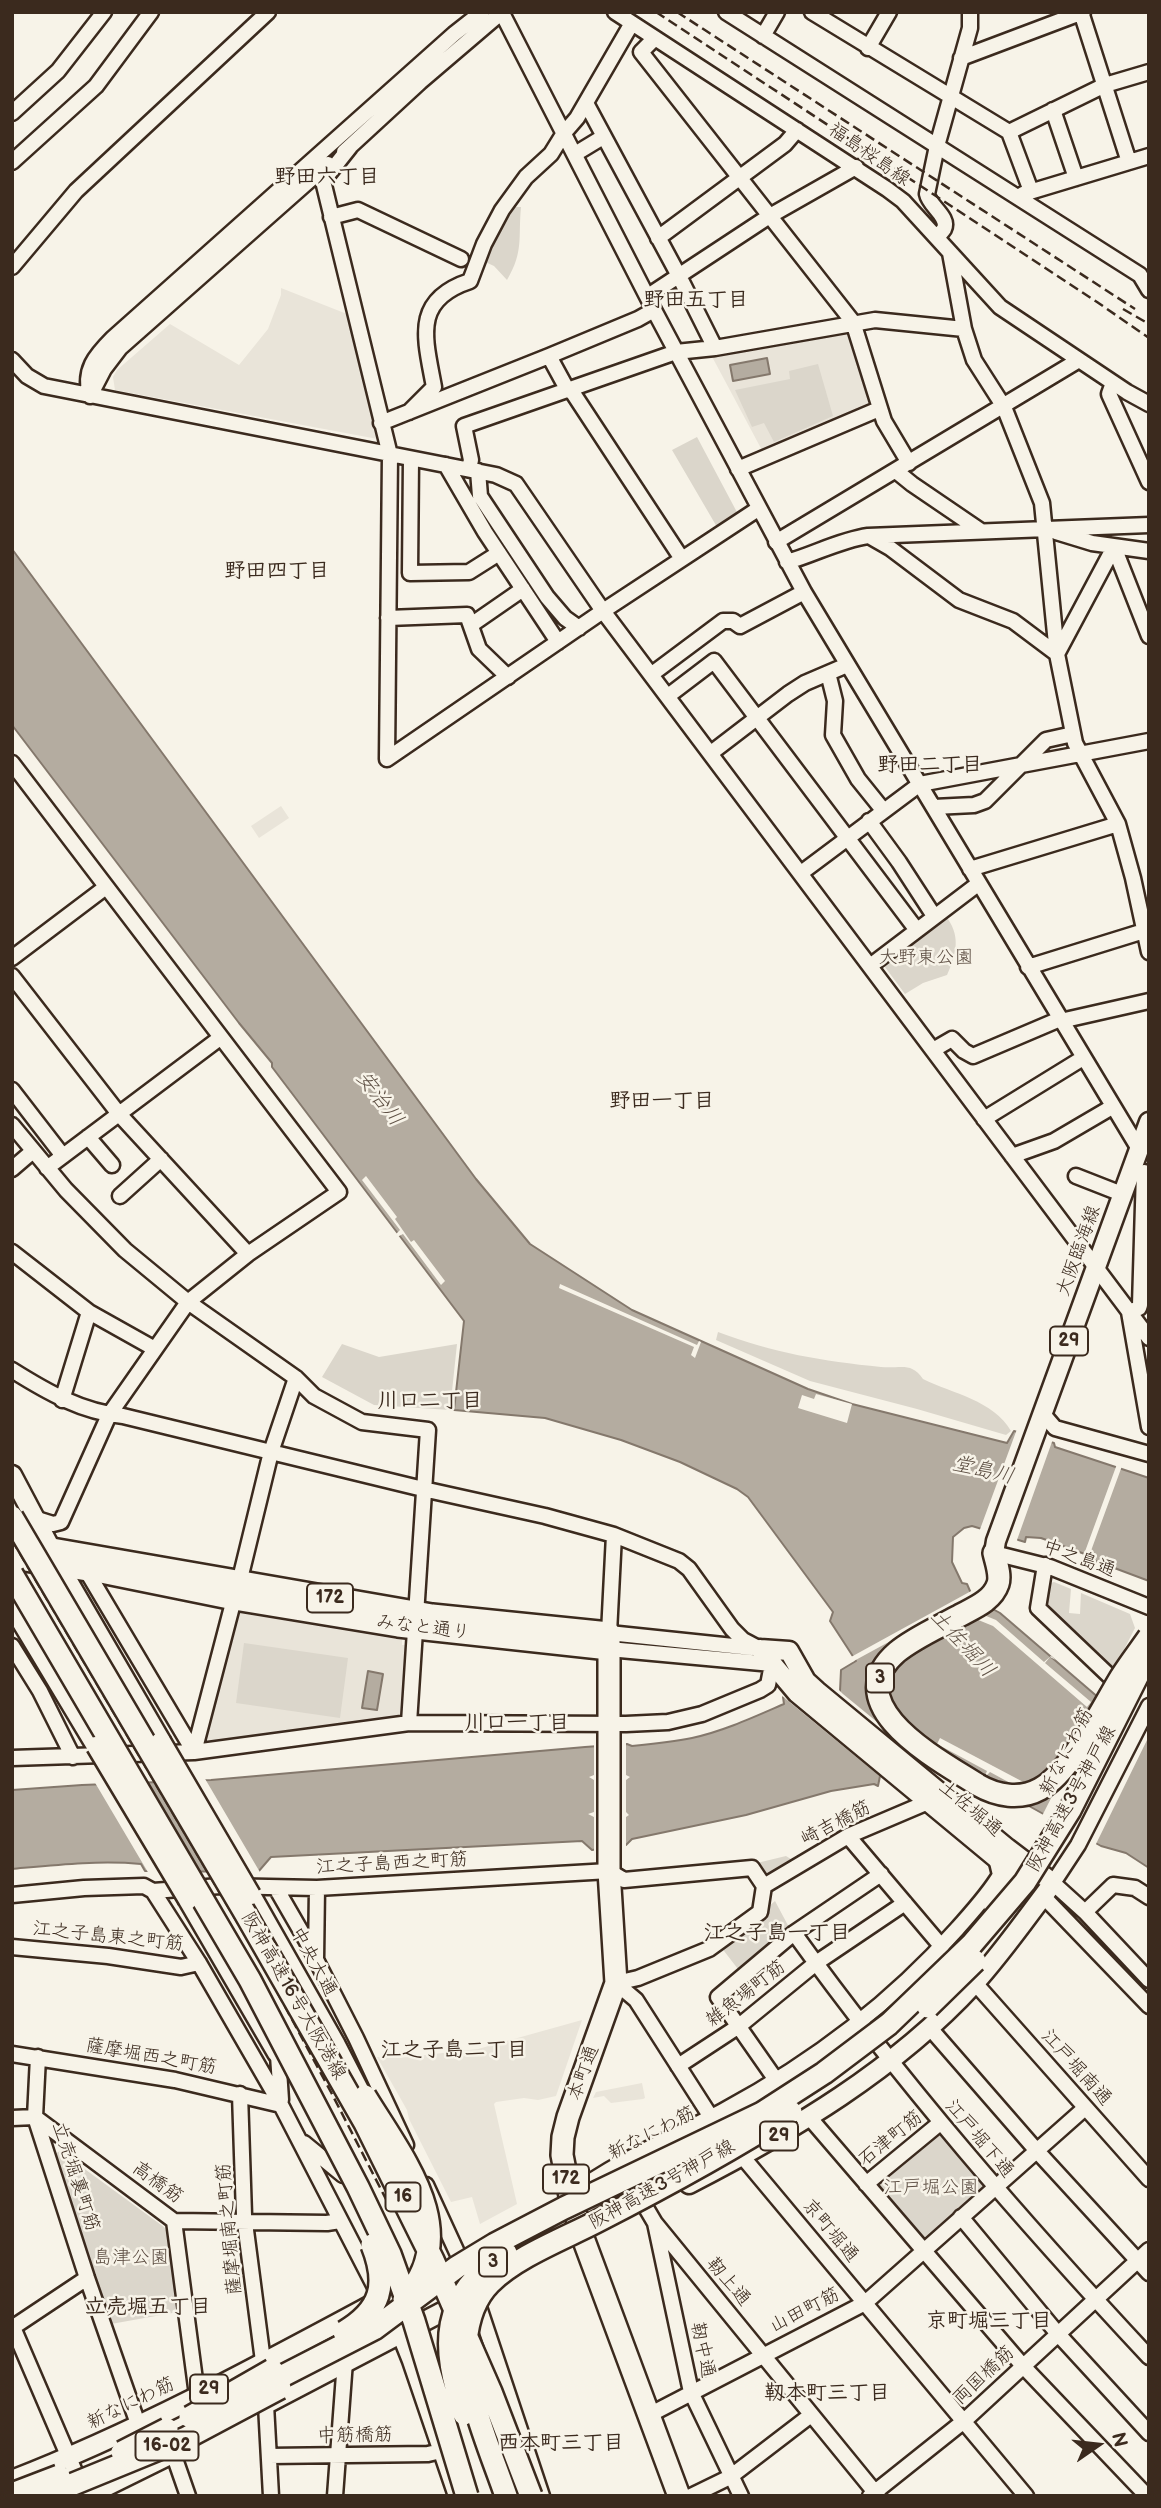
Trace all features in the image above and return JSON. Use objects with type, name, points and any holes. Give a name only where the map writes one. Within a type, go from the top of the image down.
[{"type":"highway","name":"阪神高速16号大阪港線","points":[[12,1517],[248,1904],[344,2084],[409,2209],[486,2382],[531,2496]]},
{"type":"highway","name":"みなと通り","points":[[12,1542],[86,1570],[416,1620],[609,1641]]},
{"type":"highway","name":"3","points":[[995,1547],[998,1584],[986,1600],[897,1653],[884,1667],[878,1686],[885,1714],[902,1733],[992,1792],[1022,1795],[1040,1788],[1056,1776],[1090,1729],[1122,1674],[1149,1637]]},
{"type":"highway","name":"みなと通り","points":[[12,1558],[100,1557],[237,1591]]},
{"type":"highway","name":"阪神高速16号大阪港線","points":[[12,1574],[217,1921],[318,2106],[390,2254],[426,2358],[467,2496]]},
{"type":"highway","name":"本町通","points":[[609,1641],[609,1862],[616,1983],[563,2137],[562,2155],[570,2196],[583,2238],[679,2496]]},
{"type":"highway","name":"阪神高速3号神戸線","points":[[263,2396],[373,2329],[457,2267],[495,2244],[714,2126],[762,2113],[824,2073],[889,2024],[972,1944],[1070,1811],[1149,1653]]},
{"type":"highway","name":"阪神高速3号神戸線","points":[[506,2496],[467,2371],[468,2330],[478,2299],[490,2283],[510,2268],[771,2125],[842,2078],[898,2036],[982,1954],[1035,1890],[1068,1840],[1149,1682]]},
{"type":"highway","name":"16-02","points":[[44,2496],[186,2438],[347,2355],[417,2283],[423,2270],[430,2241],[426,2207],[412,2173],[248,1904]]},
{"type":"highway","name":"16","points":[[190,2417],[361,2321],[373,2308],[381,2278],[372,2246],[331,2158],[242,1984],[217,1921]]},
{"type":"highway","name":"阪神高速3号神戸線","points":[[491,2496],[449,2362],[452,2320],[465,2292],[483,2270],[517,2246],[714,2126]]},
{"type":"highway","name":"3","points":[[347,2355],[453,2283],[626,2194],[702,2164]]},
{"type":"highway","name":"3","points":[[190,2417],[263,2396]]},
{"type":"highway","name":"16-02","points":[[12,2494],[122,2452],[190,2417]]},
{"type":"main road","name":"大阪臨海線","points":[[995,1547],[1122,1194],[1142,1170],[1139,1149],[1149,1122]]},
{"type":"main road","name":"中央大通","points":[[12,1475],[161,1741],[248,1904],[336,2045],[410,2189],[453,2261],[468,2299],[522,2496]]},
{"type":"main road","points":[[12,1606],[188,1900],[278,2055],[343,2175],[418,2324],[476,2496]]},
{"type":"main road","name":"みなと通り","points":[[760,1649],[792,1657]]},
{"type":"main road","name":"土佐堀通","points":[[760,1649],[797,1693],[903,1770],[928,1802],[996,1858],[1048,1889]]},
{"type":"main road","name":"みなと通り","points":[[772,1664],[792,1657]]},
{"type":"main road","name":"土佐堀通","points":[[792,1657],[806,1681],[1022,1873]]},
{"type":"main road","name":"新なにわ筋","points":[[12,2480],[69,2458],[197,2395],[453,2261],[570,2196],[714,2126],[781,2088],[862,2027],[949,1955],[1022,1873]]},
{"type":"main road","name":"29","points":[[86,2496],[173,2453],[263,2396],[468,2299],[742,2156],[809,2118],[929,2028],[975,1983],[1048,1889]]},
{"type":"street","points":[[12,113],[58,71],[104,12]]},
{"type":"street","points":[[12,162],[96,86],[151,12]]},
{"type":"street","points":[[12,267],[76,191],[268,12]]},
{"type":"street","points":[[90,396],[86,380],[90,368],[113,338],[482,12]]},
{"type":"street","name":"福島桜島線","points":[[615,12],[856,167],[902,201],[1000,307],[1149,404]]},
{"type":"street","points":[[726,12],[1140,275],[1149,290]]},
{"type":"street","points":[[763,36],[778,12]]},
{"type":"street","points":[[812,12],[1009,132],[1031,191]]},
{"type":"street","points":[[868,48],[888,12]]},
{"type":"street","points":[[937,238],[944,228],[944,221],[927,199],[937,146],[970,28],[970,12]]},
{"type":"street","points":[[90,396],[104,369],[120,348],[502,13],[787,562],[1139,1149]]},
{"type":"street","points":[[961,58],[1082,13],[1129,162]]},
{"type":"street","points":[[409,412],[434,387],[426,326],[432,308],[439,297],[451,287],[470,281],[502,210],[526,177],[551,154],[577,118],[632,23]]},
{"type":"street","points":[[655,38],[641,52],[853,323],[879,409],[902,467],[912,484],[981,531]]},
{"type":"street","points":[[1009,132],[1105,85],[1149,72]]},
{"type":"street","points":[[586,103],[715,348]]},
{"type":"street","points":[[1053,110],[1076,178]]},
{"type":"street","points":[[658,238],[785,144],[797,130]]},
{"type":"street","points":[[575,154],[603,137]]},
{"type":"street","points":[[350,147],[323,181],[390,454],[387,760],[603,611],[758,509]]},
{"type":"street","points":[[1015,196],[1149,156]]},
{"type":"street","points":[[381,423],[638,319],[679,276],[768,217],[856,167]]},
{"type":"street","points":[[331,217],[358,210],[461,259]]},
{"type":"street","points":[[950,253],[964,329],[974,360],[1004,407],[1042,503],[1056,654],[1073,734],[1118,824],[1149,952]]},
{"type":"street","points":[[579,628],[565,618],[547,597],[480,496],[464,426],[676,352],[715,348],[876,320],[964,329]]},
{"type":"street","points":[[549,356],[567,389],[573,393],[682,559]]},
{"type":"street","points":[[12,360],[27,376],[44,386],[473,470],[504,477],[516,484],[603,611],[1149,1338]]},
{"type":"street","points":[[776,542],[1079,360]]},
{"type":"street","points":[[1113,383],[1109,394],[1149,482]]},
{"type":"street","points":[[738,469],[879,409]]},
{"type":"street","points":[[410,573],[411,459]]},
{"type":"street","points":[[446,465],[499,553],[558,642]]},
{"type":"street","points":[[787,562],[809,556],[851,538],[869,536],[1149,525]]},
{"type":"street","points":[[1045,528],[1092,543],[1149,551]]},
{"type":"street","points":[[869,536],[890,548],[959,600],[1013,621],[1056,654]]},
{"type":"street","points":[[1114,547],[1148,631]]},
{"type":"street","points":[[1056,654],[1114,547]]},
{"type":"street","points":[[388,573],[469,572],[499,553]]},
{"type":"street","points":[[471,625],[523,589]]},
{"type":"street","points":[[652,674],[723,621],[733,621],[740,626],[804,592]]},
{"type":"street","points":[[388,618],[467,615],[479,649],[508,677]]},
{"type":"street","points":[[668,696],[714,661],[916,929]]},
{"type":"street","points":[[710,753],[805,683],[847,665]]},
{"type":"street","points":[[828,673],[835,701],[833,735],[858,779],[883,810]]},
{"type":"street","points":[[934,807],[974,805],[985,801],[1046,740],[1073,734]]},
{"type":"street","points":[[801,873],[920,784],[1149,741]]},
{"type":"street","points":[[12,763],[339,1192],[248,1254],[188,1302],[109,1415],[61,1522],[53,1524],[37,1520]]},
{"type":"street","points":[[869,821],[934,916]]},
{"type":"street","points":[[970,869],[1118,824]]},
{"type":"street","points":[[870,966],[978,884]]},
{"type":"street","points":[[12,958],[106,887]]},
{"type":"street","points":[[1028,967],[1144,931]]},
{"type":"street","points":[[12,976],[119,1114],[248,1254]]},
{"type":"street","points":[[933,1050],[952,1039],[973,1056],[1060,1019],[1149,1001]]},
{"type":"street","points":[[47,1168],[220,1038]]},
{"type":"street","points":[[984,1119],[1083,1058]]},
{"type":"street","points":[[12,1090],[64,1156]]},
{"type":"street","points":[[1012,1156],[1054,1141],[1112,1107]]},
{"type":"street","points":[[12,1125],[47,1168],[125,1250],[188,1302],[296,1378],[314,1396],[362,1422],[428,1430],[409,1723]]},
{"type":"street","points":[[88,1137],[112,1165]]},
{"type":"street","points":[[12,1169],[33,1151]]},
{"type":"street","points":[[120,1196],[161,1159]]},
{"type":"street","points":[[1129,1312],[1140,1305],[1142,1170]]},
{"type":"street","points":[[1076,1176],[1122,1194]]},
{"type":"street","points":[[12,1252],[89,1312],[155,1349]]},
{"type":"street","points":[[62,1400],[89,1312]]},
{"type":"street","points":[[1129,1312],[1149,1427]]},
{"type":"street","points":[[12,1370],[62,1400],[109,1415],[124,1416],[423,1489],[485,1501],[614,1535],[679,1561],[689,1569],[732,1629],[743,1640],[760,1649]]},
{"type":"street","points":[[194,1752],[271,1452],[296,1378]]},
{"type":"street","points":[[1043,1414],[1055,1428],[1149,1454]]},
{"type":"street","points":[[609,1641],[614,1535]]},
{"type":"street","name":"中之島通","points":[[995,1547],[1149,1607]]},
{"type":"street","points":[[1045,1565],[1038,1608],[1124,1689]]},
{"type":"street","points":[[86,1570],[194,1752]]},
{"type":"street","name":"新なにわ筋","points":[[1022,1873],[1050,1830],[1149,1637]]},
{"type":"street","name":"みなと通り","points":[[609,1641],[760,1649]]},
{"type":"street","name":"みなと通り","points":[[609,1641],[772,1664]]},
{"type":"street","points":[[12,1646],[40,1691],[73,1758]]},
{"type":"street","points":[[12,1758],[194,1752],[409,1723],[610,1732],[702,1714],[768,1685],[772,1664]]},
{"type":"street","points":[[1048,1889],[1078,1845],[1146,1715]]},
{"type":"street","points":[[12,1749],[64,1748],[73,1758]]},
{"type":"street","name":"崎吉橋筋","points":[[764,1886],[848,1836],[928,1802]]},
{"type":"street","points":[[848,1836],[942,1947]]},
{"type":"street","points":[[714,2126],[776,2080],[862,2027],[942,1947],[982,1901],[1000,1875],[996,1858]]},
{"type":"street","name":"江之子島西之町筋","points":[[12,1895],[83,1888],[144,1886],[153,1891],[220,1886],[317,1888],[609,1862],[624,1880],[752,1868],[764,1886]]},
{"type":"street","points":[[776,2080],[718,1997],[794,1933],[881,1874]]},
{"type":"street","points":[[1085,1912],[1113,1885],[1135,1888],[1149,1897]]},
{"type":"street","points":[[616,1983],[638,1978],[709,1949],[760,1912],[764,1886]]},
{"type":"street","points":[[276,1888],[388,2103],[453,2261]]},
{"type":"street","points":[[316,1962],[317,1888]]},
{"type":"street","name":"土佐堀通","points":[[1048,1889],[1085,1912],[1149,1980]]},
{"type":"street","name":"土佐堀通","points":[[1048,1889],[1149,2006]]},
{"type":"street","points":[[153,1891],[199,1963],[281,2105],[399,2333],[456,2496]]},
{"type":"street","name":"雑魚場町筋","points":[[678,2066],[739,2026],[816,1963],[905,1902]]},
{"type":"street","name":"江戸堀下通","points":[[794,1933],[862,2027],[994,2188],[1149,2357]]},
{"type":"street","name":"江之子島東之町筋","points":[[12,1947],[108,1956],[181,1967],[199,1963]]},
{"type":"street","name":"京町堀通","points":[[616,1983],[636,2000],[714,2126],[1026,2496]]},
{"type":"street","name":"江戸堀南通","points":[[975,1983],[1149,2179]]},
{"type":"street","points":[[929,2028],[1037,2151],[1143,2255],[1149,2273]]},
{"type":"street","points":[[336,2045],[402,2138]]},
{"type":"street","name":"薩摩堀西之町筋","points":[[12,2054],[175,2080],[281,2105]]},
{"type":"street","points":[[278,2055],[281,2105]]},
{"type":"street","name":"立売堀裏町筋","points":[[38,2057],[35,2117],[138,2424]]},
{"type":"street","name":"薩摩堀南之町筋","points":[[240,2094],[245,2223],[263,2361]]},
{"type":"street","name":"山田町筋","points":[[649,2415],[865,2303],[1085,2108]]},
{"type":"street","points":[[12,2118],[35,2117]]},
{"type":"street","name":"高橋筋","points":[[35,2117],[174,2221],[340,2221]]},
{"type":"street","points":[[809,2118],[1023,2366],[1147,2496]]},
{"type":"street","name":"石津町筋","points":[[866,2185],[940,2123]]},
{"type":"street","points":[[300,2141],[343,2175]]},
{"type":"street","name":"靭中通","points":[[645,2206],[655,2223],[691,2392],[741,2496]]},
{"type":"street","points":[[961,2217],[1058,2334],[1149,2433]]},
{"type":"street","points":[[174,2221],[197,2395]]},
{"type":"street","name":"靭上通","points":[[655,2223],[874,2495]]},
{"type":"street","name":"両国橋筋","points":[[874,2495],[964,2421],[1143,2255]]},
{"type":"street","points":[[86,2496],[13,2327],[87,2278]]},
{"type":"street","points":[[468,2299],[542,2496]]},
{"type":"street","points":[[335,2496],[347,2355]]},
{"type":"street","points":[[263,2396],[271,2496]]},
{"type":"street","points":[[691,2496],[730,2477],[811,2415]]},
{"type":"street","name":"中筋橋筋","points":[[269,2456],[428,2454],[440,2451]]},
{"type":"street","points":[[173,2453],[188,2496]]},
{"type":"shaded area","points":[[281,288],[352,316],[383,440],[115,390],[113,377],[117,370],[170,324],[239,365],[268,329],[281,295]]},
{"type":"shaded area","points":[[849,326],[875,406],[764,454],[709,351]]},
{"type":"shaded area","points":[[281,806],[289,818],[259,838],[251,826]]},
{"type":"shaded area","points":[[240,1613],[402,1640],[402,1645],[406,1645],[401,1715],[398,1720],[210,1747],[206,1740]]},
{"type":"shaded area","points":[[582,2020],[556,2096],[538,2100],[524,2098],[494,2104],[517,2204],[480,2224],[472,2197],[451,2202],[407,2110],[377,2057],[399,2058],[478,2049]]},
{"type":"shaded area","points":[[642,2083],[643,2099],[611,2103],[604,2096],[593,2098],[596,2092]]},
{"type":"green space","points":[[521,207],[516,261],[507,280],[494,266],[481,260],[506,208]]},
{"type":"green space","points":[[818,364],[833,416],[774,442],[764,423],[752,427],[735,390],[790,379],[789,371]]},
{"type":"green space","points":[[697,437],[739,516],[717,527],[672,450]]},
{"type":"green space","name":"大野東公園","points":[[945,915],[950,922],[956,944],[947,975],[923,983],[905,994],[882,963]]},
{"type":"green space","points":[[718,1332],[818,1359],[909,1368],[919,1373],[923,1379],[983,1405],[1003,1420],[1011,1431],[1006,1435],[810,1381],[716,1340]]},
{"type":"green space","points":[[342,1344],[379,1357],[457,1344],[450,1410],[374,1405],[322,1377]]},
{"type":"green space","points":[[1054,1582],[1071,1589],[1069,1613],[1080,1614],[1081,1593],[1130,1614],[1135,1628],[1112,1673],[1042,1607],[1048,1584]]},
{"type":"green space","points":[[244,1643],[348,1658],[340,1718],[236,1703]]},
{"type":"green space","points":[[786,1856],[794,1861],[771,1874],[762,1872],[757,1863]]},
{"type":"green space","points":[[775,1901],[791,1931],[741,1973],[721,1947]]},
{"type":"green space","name":"江戸堀公園","points":[[938,2135],[943,2135],[984,2185],[984,2190],[927,2240],[921,2238],[879,2190],[880,2184]]},
{"type":"green space","name":"島津公園","points":[[60,2151],[164,2227],[169,2235],[178,2312],[111,2324],[55,2154]]},
{"type":"water","points":[[767,358],[770,374],[733,381],[730,365]]},
{"type":"water","points":[[12,549],[476,1179],[530,1244],[632,1310],[808,1389],[852,1404],[1007,1443],[1014,1431],[1149,1478],[1149,1581],[1041,1538],[1026,1537],[1025,1542],[972,1526],[964,1528],[953,1537],[952,1562],[973,1598],[1000,1613],[1149,1741],[1149,1868],[1126,1853],[1101,1846],[1020,1801],[925,1755],[880,1776],[878,1786],[874,1784],[831,1791],[746,1815],[632,1839],[626,1845],[592,1850],[582,1841],[271,1857],[258,1872],[145,1871],[141,1864],[109,1863],[12,1869],[12,1790],[211,1780],[677,1741],[716,1732],[750,1719],[784,1704],[783,1697],[840,1691],[841,1670],[856,1661],[830,1621],[833,1612],[748,1497],[737,1489],[680,1462],[621,1440],[545,1418],[454,1410],[464,1321],[272,1067],[272,1063],[12,725]]},
{"type":"water","points":[[368,1671],[383,1674],[377,1710],[362,1708]]},
{"type":"pier","points":[[366,1176],[397,1217],[395,1219],[411,1242],[414,1240],[445,1281],[441,1285],[403,1234],[397,1237],[395,1235],[400,1230],[362,1180]]},
{"type":"pier","points":[[560,1284],[697,1345],[701,1342],[695,1358],[691,1355],[694,1347],[559,1288]]},
{"type":"pier","points":[[816,1394],[852,1404],[847,1423],[798,1408],[802,1395],[814,1399]]},
{"type":"pier","points":[[1017,1429],[1053,1439],[1018,1543],[979,1532]]},
{"type":"pier","points":[[1117,1464],[1122,1466],[1088,1559],[1083,1557]]},
{"type":"pier","points":[[973,1590],[975,1595],[852,1662],[851,1657]]},
{"type":"pier","points":[[974,1611],[996,1620],[1044,1662],[1051,1656],[1056,1660],[1050,1657],[1045,1663],[1091,1702],[1087,1707],[993,1626],[971,1617]]},
{"type":"pier","points":[[838,1689],[921,1758],[883,1779],[781,1695]]},
{"type":"pier","points":[[1103,1696],[1149,1736],[1095,1846],[1042,1816]]},
{"type":"pier","points":[[940,1738],[1046,1794],[1043,1801],[990,1772],[984,1778],[987,1771],[937,1744]]},
{"type":"pier","points":[[626,1741],[626,1775],[630,1777],[626,1780],[626,1812],[629,1815],[626,1817],[626,1849],[594,1852],[594,1817],[588,1814],[594,1812],[594,1780],[589,1777],[594,1775],[594,1742]]},
{"type":"pier","points":[[204,1777],[260,1875],[226,1875],[168,1778]]},
{"type":"pier","points":[[128,1780],[183,1875],[149,1874],[94,1781]]},
{"type":"railway","points":[[656,12],[1149,338]]},
{"type":"railway","points":[[677,12],[1135,309]]},
{"type":"railway","points":[[1123,309],[1149,324]]},
{"type":"railway","points":[[12,1540],[266,1971],[389,2205]]},
{"type":"district","name":"野田六丁目","points":[[327,178]]},
{"type":"district","name":"野田五丁目","points":[[696,301]]},
{"type":"district","name":"野田四丁目","points":[[277,572]]},
{"type":"district","name":"野田二丁目","points":[[930,766]]},
{"type":"district","name":"野田一丁目","points":[[662,1102]]},
{"type":"district","name":"川口二丁目","points":[[430,1402]]},
{"type":"district","name":"川口一丁目","points":[[517,1724]]},
{"type":"district","name":"江之子島一丁目","points":[[777,1934]]},
{"type":"district","name":"江之子島二丁目","points":[[454,2051]]},
{"type":"district","name":"立売堀五丁目","points":[[148,2308]]},
{"type":"district","name":"京町堀三丁目","points":[[989,2322]]},
{"type":"district","name":"靱本町三丁目","points":[[827,2394]]},
{"type":"district","name":"西本町三丁目","points":[[561,2444]]},
{"type":"water label","name":"安治川","points":[[379,1099]]},
{"type":"water label","name":"堂島川","points":[[983,1471]]},
{"type":"water label","name":"土佐堀川","points":[[962,1644]]}]
